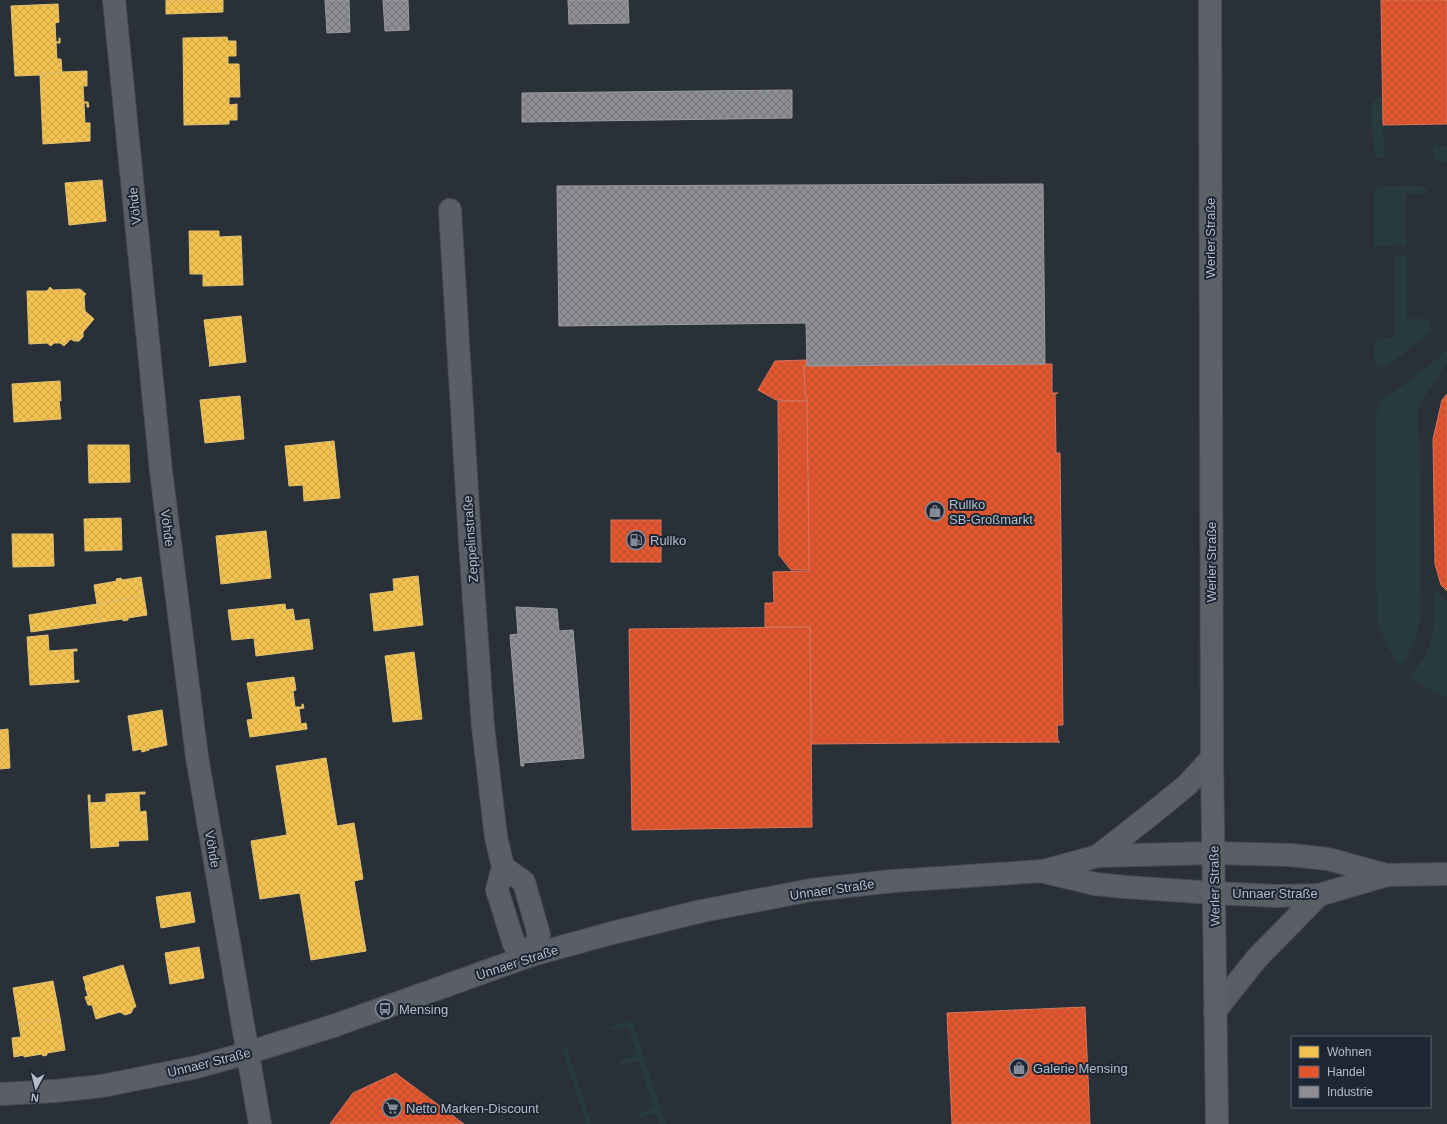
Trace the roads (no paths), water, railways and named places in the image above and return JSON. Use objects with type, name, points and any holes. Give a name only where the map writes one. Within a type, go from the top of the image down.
[{"type":"main road","name":"Werler Straße","points":[[1210,0],[1212,758],[1216,1124]]},
{"type":"main road","name":"Unnaer Straße","points":[[1214,853],[1291,855],[1328,859],[1387,875]]},
{"type":"main road","name":"Unnaer Straße","points":[[1214,893],[1275,896],[1319,895],[1387,875],[1447,874]]},
{"type":"main road","points":[[1215,1011],[1257,958],[1319,895]]},
{"type":"street","name":"Vöhde","points":[[114,0],[161,471],[197,757],[260,1124]]},
{"type":"street","name":"Zeppelinstraße","points":[[450,210],[470,549],[483,727],[496,837],[502,867],[524,882],[539,935],[532,956]]},
{"type":"street","name":"Unnaer Straße","points":[[1098,856],[1187,785],[1212,758]]},
{"type":"street","name":"Unnaer Straße","points":[[0,1094],[55,1091],[102,1086],[197,1067],[247,1053],[391,1006],[532,956],[612,933],[702,911],[810,890],[893,880],[1043,871],[1098,856],[1214,853]]},
{"type":"street","name":"Unnaer Straße","points":[[1043,871],[1095,884],[1214,893]]},
{"type":"place","name":"Rullko SB-Großmarkt","points":[[935,511]]},
{"type":"place","name":"Rullko","points":[[636,540]]},
{"type":"place","name":"Mensing","points":[[385,1009]]},
{"type":"place","name":"Galerie Mensing","points":[[1019,1068]]},
{"type":"place","name":"Netto Marken-Discount","points":[[392,1108]]}]
